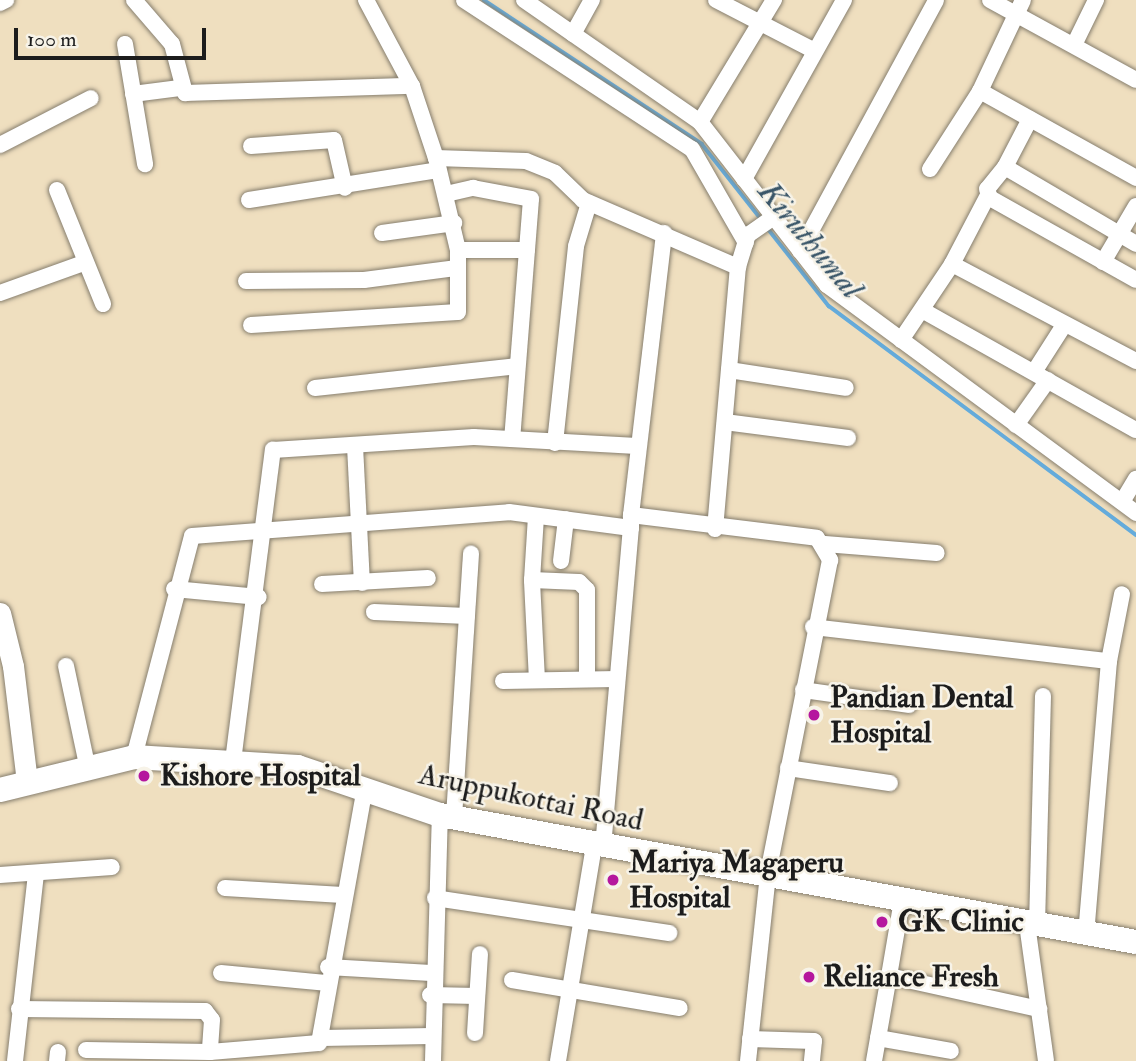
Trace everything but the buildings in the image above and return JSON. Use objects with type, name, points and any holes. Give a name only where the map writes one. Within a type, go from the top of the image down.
[{"type":"main road","name":"Aruppukottai Road","points":[[0,790],[87,765],[134,757],[298,767],[364,792],[447,816],[598,846],[768,874],[1032,925],[1136,942]]},
{"type":"street","points":[[0,3],[6,0]]},
{"type":"street","points":[[134,0],[172,44],[180,88],[185,93],[412,86]]},
{"type":"street","points":[[251,326],[306,326],[458,312],[458,250],[446,194],[412,86],[366,0]]},
{"type":"street","points":[[464,0],[692,149],[747,239]]},
{"type":"street","points":[[524,0],[700,122],[771,219],[827,285],[1136,513]]},
{"type":"street","points":[[572,34],[592,0]]},
{"type":"street","points":[[716,0],[815,51]]},
{"type":"street","points":[[700,122],[774,0]]},
{"type":"street","points":[[744,179],[841,5],[824,0]]},
{"type":"street","points":[[800,251],[936,0]]},
{"type":"street","points":[[990,0],[1017,5],[1136,80]]},
{"type":"street","points":[[1076,40],[1096,0]]},
{"type":"street","points":[[930,169],[980,91],[1017,5]]},
{"type":"street","points":[[1076,40],[1136,69]]},
{"type":"street","points":[[125,44],[145,164]]},
{"type":"street","points":[[133,94],[180,88]]},
{"type":"street","points":[[980,91],[1136,178]]},
{"type":"street","points":[[0,145],[91,98]]},
{"type":"street","points":[[901,340],[953,264],[1030,119]]},
{"type":"street","points":[[251,146],[334,140],[345,188]]},
{"type":"street","points":[[249,200],[345,188],[437,164],[526,161],[555,173],[589,202],[738,267]]},
{"type":"street","points":[[1004,167],[1136,244]]},
{"type":"street","points":[[446,194],[473,188],[531,199],[512,438]]},
{"type":"street","points":[[57,190],[103,304]]},
{"type":"street","points":[[988,195],[1136,281]]},
{"type":"street","points":[[555,443],[576,246],[589,202]]},
{"type":"street","points":[[1103,262],[1136,206]]},
{"type":"street","points":[[715,529],[738,267],[747,239],[771,219]]},
{"type":"street","points":[[382,233],[454,222]]},
{"type":"street","points":[[558,1061],[598,846],[617,679],[636,446],[664,233]]},
{"type":"street","points":[[458,250],[527,250]]},
{"type":"street","points":[[0,293],[86,262]]},
{"type":"street","points":[[953,264],[1136,361]]},
{"type":"street","points":[[246,281],[311,280],[457,268]]},
{"type":"street","points":[[922,310],[1136,430]]},
{"type":"street","points":[[1016,425],[1064,325]]},
{"type":"street","points":[[315,388],[516,366]]},
{"type":"street","points":[[729,370],[846,388]]},
{"type":"street","points":[[725,422],[848,438]]},
{"type":"street","points":[[233,761],[259,597],[273,450],[512,438],[555,443],[636,446]]},
{"type":"street","points":[[355,446],[363,523],[362,583]]},
{"type":"street","points":[[1122,502],[1136,479]]},
{"type":"street","points":[[536,516],[532,580],[537,680]]},
{"type":"street","points":[[134,757],[174,589],[192,536],[264,527],[536,516],[631,521],[825,544],[937,553]]},
{"type":"street","points":[[561,561],[566,519]]},
{"type":"street","points":[[748,1061],[768,874],[813,627],[830,560],[825,544]]},
{"type":"street","points":[[433,1061],[430,995],[435,898],[447,816],[471,554]]},
{"type":"street","points":[[322,584],[428,578]]},
{"type":"street","points":[[532,580],[584,584],[587,679]]},
{"type":"street","points":[[174,589],[259,597]]},
{"type":"street","points":[[1086,934],[1109,661],[1122,594]]},
{"type":"street","points":[[374,612],[467,616]]},
{"type":"street","points":[[0,613],[27,782]]},
{"type":"street","points":[[813,627],[1109,661]]},
{"type":"street","points":[[65,666],[87,765]]},
{"type":"street","points":[[503,681],[617,679]]},
{"type":"street","points":[[803,690],[909,705]]},
{"type":"street","points":[[1043,696],[1032,925],[1046,1061]]},
{"type":"street","points":[[788,768],[890,783]]},
{"type":"street","points":[[322,1038],[327,975],[364,792]]},
{"type":"street","points":[[0,875],[36,875],[112,867]]},
{"type":"street","points":[[15,1061],[36,875]]},
{"type":"street","points":[[225,888],[342,895]]},
{"type":"street","points":[[435,898],[669,933]]},
{"type":"street","points":[[874,1061],[902,900]]},
{"type":"street","points":[[475,1033],[480,954]]},
{"type":"street","points":[[221,973],[432,974]]},
{"type":"street","points":[[889,976],[1040,1009]]},
{"type":"street","points":[[512,980],[570,987],[680,1008]]},
{"type":"street","points":[[430,995],[477,996]]},
{"type":"street","points":[[19,1009],[205,1011],[212,1020],[219,1052]]},
{"type":"street","points":[[86,1050],[219,1052],[308,1047],[322,1038],[431,1036]]},
{"type":"street","points":[[878,1038],[951,1051]]},
{"type":"street","points":[[750,1039],[814,1041],[811,1061]]},
{"type":"waterway","name":"Kiruthumal","points":[[484,0],[702,144],[762,220]]},
{"type":"waterway","name":"Kiruthumal","points":[[766,226],[829,306],[1136,535]]},
{"type":"place","name":"Pandian Dental Hospital","points":[[814,715]]},
{"type":"place","name":"Kishore Hospital","points":[[144,776]]},
{"type":"place","name":"Mariya Magaperu Hospital","points":[[613,880]]},
{"type":"place","name":"GK Clinic","points":[[882,922]]},
{"type":"place","name":"Reliance Fresh","points":[[809,977]]}]
